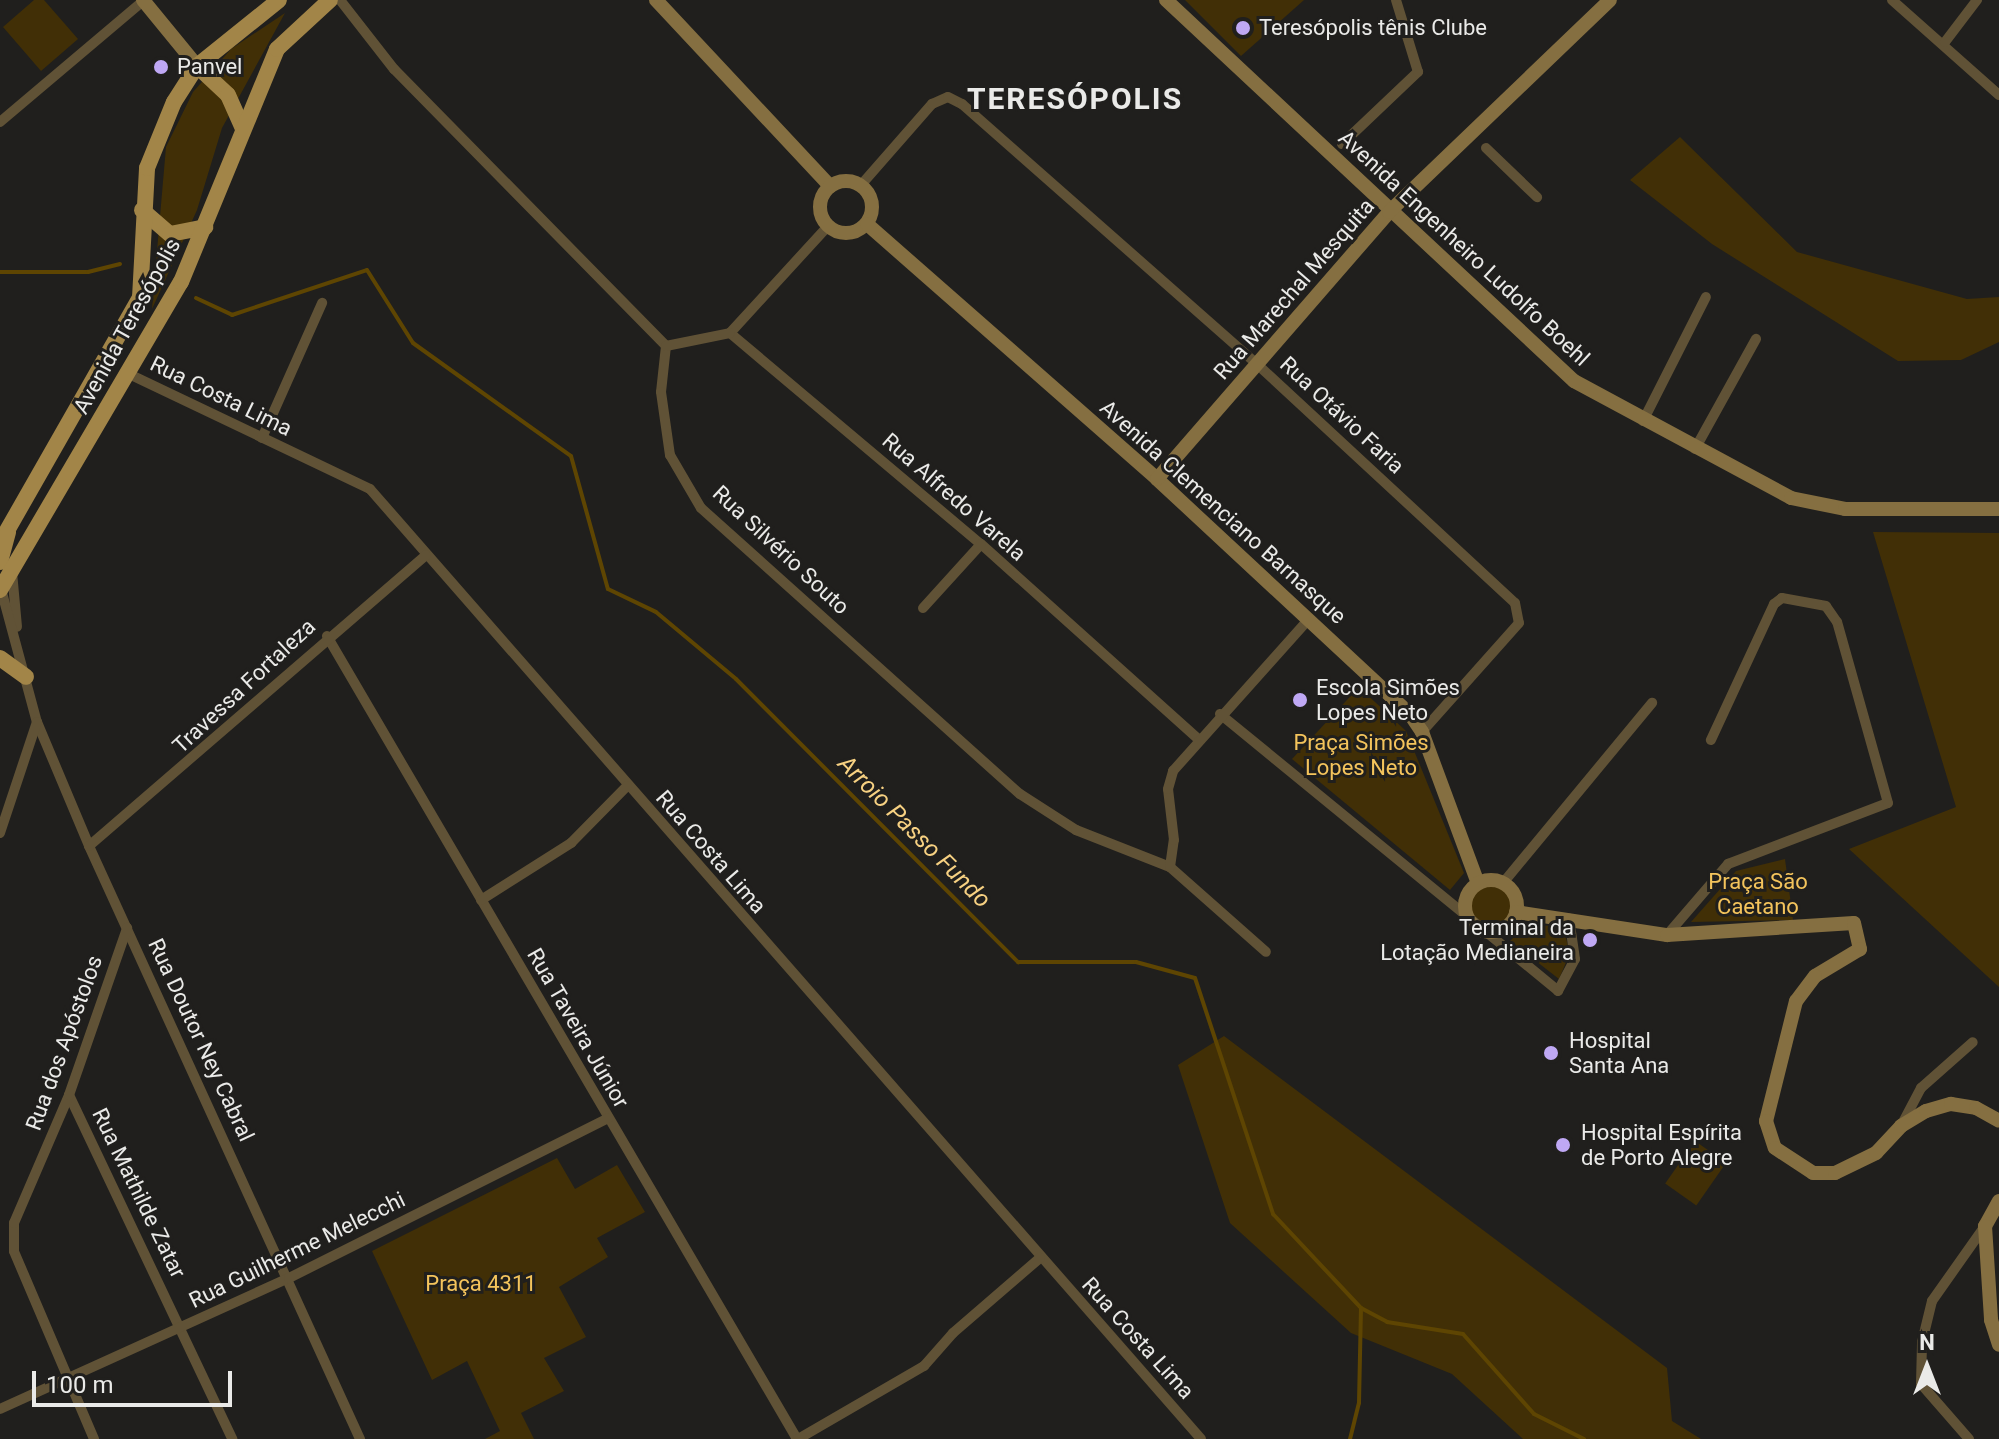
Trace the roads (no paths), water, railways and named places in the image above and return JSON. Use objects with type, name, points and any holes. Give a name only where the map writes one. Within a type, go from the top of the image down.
[{"type":"main road","name":"Avenida Teresópolis","points":[[0,589],[8,546],[4,536],[140,298],[142,210],[147,168],[160,132],[197,66],[279,0]]},
{"type":"main road","name":"Avenida Teresópolis","points":[[6,566],[129,374],[205,227],[242,127],[277,49],[330,0]]},
{"type":"main road","points":[[197,66],[228,95],[242,127]]},
{"type":"main road","points":[[142,210],[170,234],[205,227]]},
{"type":"main road","points":[[0,658],[26,677]]},
{"type":"street","points":[[0,122],[143,0],[197,66]]},
{"type":"street","points":[[340,0],[394,69],[666,346],[730,333],[828,226]]},
{"type":"street","points":[[656,0],[830,186]]},
{"type":"street","name":"Avenida Engenheiro Ludolfo Boehl","points":[[1166,0],[1389,212],[1574,381],[1643,421],[1791,498],[1845,509],[1999,509]]},
{"type":"street","points":[[1342,144],[1418,72],[1396,0]]},
{"type":"street","name":"Rua Marechal Mesquita","points":[[1157,479],[1389,212],[1610,0]]},
{"type":"street","points":[[1892,0],[1945,42],[1999,95]]},
{"type":"street","points":[[1945,42],[1977,0]]},
{"type":"street","name":"Rua Otávio Faria","points":[[861,185],[932,104],[948,97],[1258,365],[1521,613],[1519,623],[1422,732]]},
{"type":"street","points":[[1486,148],[1537,197]]},
{"type":"street","points":[[851,180],[861,185],[873,210],[867,224],[855,232],[828,226],[820,206],[830,186],[851,180]]},
{"type":"street","name":"Avenida Clemenciano Barnasque","points":[[867,224],[1157,479],[1422,732],[1478,883]]},
{"type":"street","points":[[1643,421],[1706,297]]},
{"type":"street","points":[[262,438],[322,303]]},
{"type":"street","name":"Rua Alfredo Varela","points":[[730,333],[981,544],[1197,738]]},
{"type":"street","points":[[1695,449],[1756,339]]},
{"type":"street","name":"Rua Silvério Souto","points":[[666,346],[661,392],[670,455],[701,508],[1020,794],[1076,830],[1170,867],[1266,952]]},
{"type":"street","name":"Rua Costa Lima","points":[[129,374],[370,489],[1201,1439]]},
{"type":"street","points":[[923,608],[981,544]]},
{"type":"street","name":"Travessa Fortaleza","points":[[89,846],[192,762],[327,636],[426,555]]},
{"type":"street","name":"Rua Doutor Ney Cabral","points":[[6,566],[37,722],[89,846],[360,1439]]},
{"type":"street","name":"Rua Doutor Ney Cabral","points":[[0,589],[21,653]]},
{"type":"street","points":[[1667,935],[1728,864],[1888,803],[1837,622],[1826,606],[1782,598],[1774,604],[1711,740]]},
{"type":"street","points":[[1170,867],[1174,840],[1168,789],[1173,771],[1197,738],[1308,620]]},
{"type":"street","name":"Rua Taveira Júnior","points":[[327,636],[798,1439]]},
{"type":"street","points":[[1503,883],[1652,703]]},
{"type":"street","points":[[1220,714],[1475,927],[1558,991],[1575,959],[1569,918]]},
{"type":"street","points":[[0,833],[37,722]]},
{"type":"street","points":[[481,900],[571,843],[627,786]]},
{"type":"street","points":[[1478,883],[1503,883],[1515,896],[1516,912],[1499,931],[1475,927],[1465,904],[1478,883]]},
{"type":"street","points":[[1516,912],[1667,935],[1854,923],[1860,949],[1815,976],[1796,1001],[1766,1121],[1769,1135],[1785,1159],[1813,1173],[1835,1173],[1876,1153],[1901,1126],[1921,1088],[1973,1042]]},
{"type":"street","name":"Rua dos Apóstolos","points":[[94,1439],[14,1251],[14,1223],[69,1095],[127,928]]},
{"type":"street","name":"Rua Mathilde Zatar","points":[[69,1095],[232,1439]]},
{"type":"street","points":[[1901,1126],[1951,1104],[1976,1108],[1999,1121]]},
{"type":"street","name":"Rua Guilherme Melecchi","points":[[0,1409],[289,1278],[608,1118]]},
{"type":"street","points":[[1969,1439],[1921,1384],[1922,1342],[1932,1301],[1999,1201]]},
{"type":"street","points":[[1985,1226],[1991,1320],[1999,1345]]},
{"type":"street","points":[[798,1439],[924,1366],[953,1333],[1040,1258]]},
{"type":"waterway","name":"Arroio Passo Fundo","points":[[0,272],[88,272],[120,264]]},
{"type":"waterway","name":"Arroio Passo Fundo","points":[[196,298],[232,315],[367,270],[413,343],[571,456],[608,589],[656,612],[736,679],[1018,962],[1136,962],[1195,978],[1273,1214],[1361,1308],[1387,1322],[1463,1334],[1534,1414],[1584,1439]]},
{"type":"waterway","points":[[1350,1439],[1359,1403],[1361,1308]]},
{"type":"place","name":"Teresópolis tênis Clube","points":[[1243,28]]},
{"type":"place","name":"Panvel","points":[[161,67]]},
{"type":"place","name":"Escola Simões Lopes Neto","points":[[1300,700]]},
{"type":"place","name":"Terminal da Lotação Medianeira","points":[[1590,940]]},
{"type":"place","name":"Hospital Santa Ana","points":[[1551,1053]]},
{"type":"place","name":"Hospital Espírita de Porto Alegre","points":[[1563,1145]]},
{"type":"district","name":"TERESÓPOLIS","points":[[1075,99]]},
{"type":"park label","name":"Praça Simões Lopes Neto","points":[[1361,754]]},
{"type":"park label","name":"Praça São Caetano","points":[[1758,894]]},
{"type":"park label","name":"Praça 4311","points":[[481,1284]]}]
